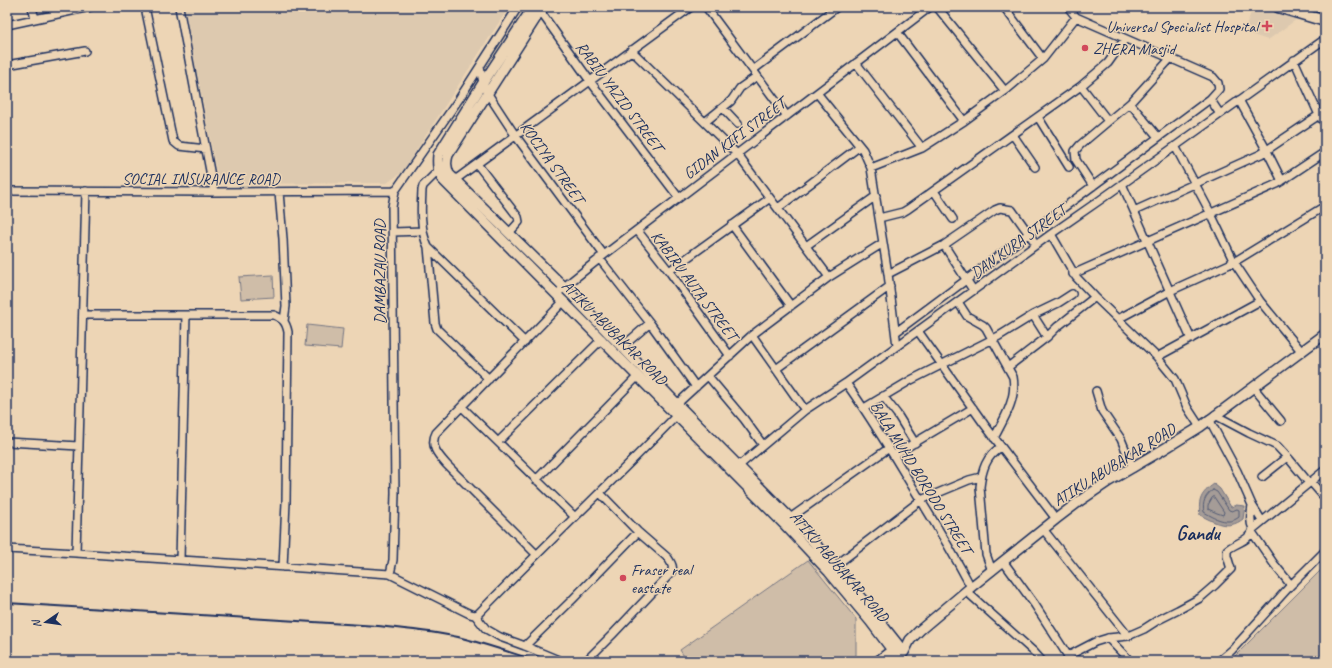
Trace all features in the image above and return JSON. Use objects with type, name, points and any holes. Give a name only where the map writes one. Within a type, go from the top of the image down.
[{"type":"main road","points":[[1278,7],[1325,21]]},
{"type":"main road","points":[[1321,7],[1325,8]]},
{"type":"street","points":[[32,7],[35,19]]},
{"type":"street","points":[[7,25],[90,7]]},
{"type":"street","points":[[145,7],[173,141],[179,146],[206,149]]},
{"type":"street","points":[[179,7],[214,192]]},
{"type":"street","name":"DAMBAZAU ROAD","points":[[390,574],[393,560],[395,493],[392,207],[396,191],[480,67],[518,7]]},
{"type":"street","points":[[455,180],[691,7]]},
{"type":"street","points":[[706,7],[787,116]]},
{"type":"street","points":[[704,122],[734,97],[740,88],[755,73],[838,7]]},
{"type":"street","name":"GIDAN KIFI STREET","points":[[557,294],[637,230],[930,7]]},
{"type":"street","points":[[937,7],[1005,91]]},
{"type":"street","points":[[1004,7],[1043,59]]},
{"type":"street","points":[[896,332],[1210,99],[1219,89],[1218,83],[1213,77],[1076,17],[1068,7]]},
{"type":"street","points":[[525,342],[428,247],[424,239],[423,231],[422,190],[426,182],[438,171],[438,155],[483,83],[538,8]]},
{"type":"street","points":[[538,8],[488,94],[448,155],[446,167],[449,174],[564,287],[622,347],[678,410]]},
{"type":"street","name":"RABIU YAZID STREET","points":[[538,8],[590,81],[679,198]]},
{"type":"street","points":[[871,168],[922,148],[964,121],[1005,91],[1043,59],[1076,17]]},
{"type":"street","points":[[897,32],[964,121]]},
{"type":"street","points":[[879,218],[903,212],[1038,117],[1108,63],[1125,39]]},
{"type":"street","name":"DAN KURA STREET","points":[[735,468],[805,410],[846,383],[1036,244],[1325,39]]},
{"type":"street","points":[[632,50],[737,154],[829,277]]},
{"type":"street","points":[[7,65],[85,51]]},
{"type":"street","points":[[1093,186],[1076,160],[1075,151],[1080,145],[1130,103],[1170,59]]},
{"type":"street","points":[[1294,60],[1322,113],[1325,124]]},
{"type":"street","points":[[856,63],[922,148]]},
{"type":"street","name":"KOCIYA STREET","points":[[480,67],[483,83],[488,94],[602,257],[696,387]]},
{"type":"street","points":[[1080,86],[1108,121]]},
{"type":"street","points":[[817,93],[860,146],[871,168],[890,286],[897,346]]},
{"type":"street","points":[[1210,99],[1220,114]]},
{"type":"street","points":[[1239,100],[1282,181]]},
{"type":"street","points":[[1130,103],[1158,138]]},
{"type":"street","points":[[722,108],[738,124]]},
{"type":"street","points":[[1134,211],[1267,151],[1322,113]]},
{"type":"street","points":[[1038,117],[1069,167]]},
{"type":"street","points":[[1013,134],[1035,166]]},
{"type":"street","points":[[778,208],[860,146]]},
{"type":"street","points":[[1175,146],[1234,262],[1260,301],[1302,352]]},
{"type":"street","points":[[1073,274],[1282,181],[1325,152]]},
{"type":"street","points":[[477,164],[518,217],[519,222],[509,233]]},
{"type":"street","name":"ATIKU ABUBAKAR ROAD","points":[[438,171],[448,186],[638,376],[678,410],[735,468],[763,502],[829,572],[897,653],[968,589],[1056,519],[1095,490],[1200,427],[1325,334]]},
{"type":"street","points":[[1122,184],[1191,338]]},
{"type":"street","name":"SOCIAL INSURANCE ROAD","points":[[7,191],[396,191]]},
{"type":"street","points":[[76,552],[86,191]]},
{"type":"street","points":[[934,191],[953,219]]},
{"type":"street","points":[[279,192],[286,306],[284,321]]},
{"type":"street","points":[[806,246],[876,196]]},
{"type":"street","points":[[669,271],[770,198]]},
{"type":"street","points":[[1118,319],[1170,291],[1234,262],[1325,206]]},
{"type":"street","points":[[888,274],[944,245],[1000,208],[1012,210],[1036,244]]},
{"type":"street","points":[[732,225],[791,306]]},
{"type":"street","name":"KABIRU AUTA STREET","points":[[637,230],[669,271],[730,356]]},
{"type":"street","points":[[393,232],[423,231]]},
{"type":"street","points":[[1051,234],[1073,274],[1156,358],[1174,379],[1187,407],[1200,427]]},
{"type":"street","points":[[475,615],[478,614],[536,554],[637,456],[678,410],[696,387],[752,335],[829,277],[883,243]]},
{"type":"street","points":[[944,245],[973,290]]},
{"type":"street","points":[[428,247],[435,323],[437,329],[489,379]]},
{"type":"street","points":[[776,370],[890,286]]},
{"type":"street","points":[[864,408],[942,364],[1009,331],[1033,315],[1058,303],[1072,294]]},
{"type":"street","points":[[1008,367],[1095,297]]},
{"type":"street","points":[[536,554],[454,473],[436,452],[434,444],[435,436],[564,301]]},
{"type":"street","points":[[1156,358],[1260,301]]},
{"type":"street","points":[[958,302],[967,316],[985,326],[1008,367],[1013,380],[1011,404],[994,438]]},
{"type":"street","points":[[83,315],[274,315],[282,318],[286,324],[288,332],[286,502],[283,567]]},
{"type":"street","points":[[180,560],[186,315]]},
{"type":"street","points":[[1033,315],[1047,337]]},
{"type":"street","points":[[622,347],[650,323]]},
{"type":"street","points":[[918,331],[994,438],[1056,519]]},
{"type":"street","points":[[752,335],[805,410]]},
{"type":"street","points":[[498,442],[602,339]]},
{"type":"street","points":[[536,480],[638,376]]},
{"type":"street","points":[[708,376],[744,419],[763,445]]},
{"type":"street","name":"BALA MUHD BORODO STREET","points":[[846,383],[864,408],[946,542],[968,589]]},
{"type":"street","points":[[1253,387],[1281,421]]},
{"type":"street","points":[[1096,391],[1102,411],[1121,440],[1133,468]]},
{"type":"street","points":[[883,396],[897,414],[915,443]]},
{"type":"street","points":[[462,407],[575,517]]},
{"type":"street","points":[[894,456],[973,408]]},
{"type":"street","points":[[1212,417],[1277,446],[1325,498]]},
{"type":"street","points":[[1212,417],[1252,505],[1262,521]]},
{"type":"street","points":[[7,442],[79,446]]},
{"type":"street","points":[[992,571],[986,554],[980,487],[981,477],[987,460],[1001,447]]},
{"type":"street","points":[[790,518],[889,448]]},
{"type":"street","points":[[1262,476],[1287,457]]},
{"type":"street","points":[[735,468],[790,518],[835,566],[897,653],[878,661]]},
{"type":"street","points":[[1003,562],[1035,605],[1068,658],[1095,642],[1108,638],[1128,636],[1144,629],[1200,598],[1231,569],[1227,556],[1227,550],[1244,541],[1252,530],[1262,521],[1325,470]]},
{"type":"street","points":[[835,566],[921,500],[969,480],[981,477]]},
{"type":"street","points":[[586,661],[672,572],[672,565],[668,558],[638,532],[600,493]]},
{"type":"street","points":[[1252,505],[1252,530],[1274,564],[1291,585]]},
{"type":"street","points":[[1043,529],[1128,636]]},
{"type":"street","points":[[525,646],[638,532]]},
{"type":"street","points":[[7,549],[76,552],[390,574],[466,612],[475,615],[486,629],[500,637],[561,661]]},
{"type":"street","points":[[1219,661],[1232,650],[1291,585],[1325,551]]},
{"type":"street","points":[[968,589],[1042,661]]},
{"type":"street","points":[[1108,638],[1130,661]]},
{"type":"shaded area","points":[[184,7],[509,7],[402,172],[387,183],[228,184],[218,179]]},
{"type":"shaded area","name":"Universal Specialist Hospital","points":[[1253,7],[1297,19],[1268,40],[1244,32]]},
{"type":"shaded area","points":[[273,275],[274,297],[241,299],[239,277]]},
{"type":"shaded area","points":[[307,325],[343,329],[341,349],[305,346]]},
{"type":"shaded area","points":[[808,560],[856,619],[856,655],[853,661],[687,661],[680,650]]},
{"type":"shaded area","points":[[1325,566],[1325,661],[1230,661]]},
{"type":"water","points":[[1214,484],[1220,489],[1231,507],[1236,505],[1245,506],[1243,519],[1237,523],[1226,525],[1216,523],[1200,515],[1201,497]]},
{"type":"railway","points":[[7,603],[408,629],[458,637],[536,661]]},
{"type":"place","name":"Universal Specialist Hospital","points":[[1267,26]]},
{"type":"place","name":"ZHERA Masjid","points":[[1085,48]]},
{"type":"place","name":"Fraser real eastate","points":[[623,578]]},
{"type":"district","name":"Gandu","points":[[1198,533]]}]
